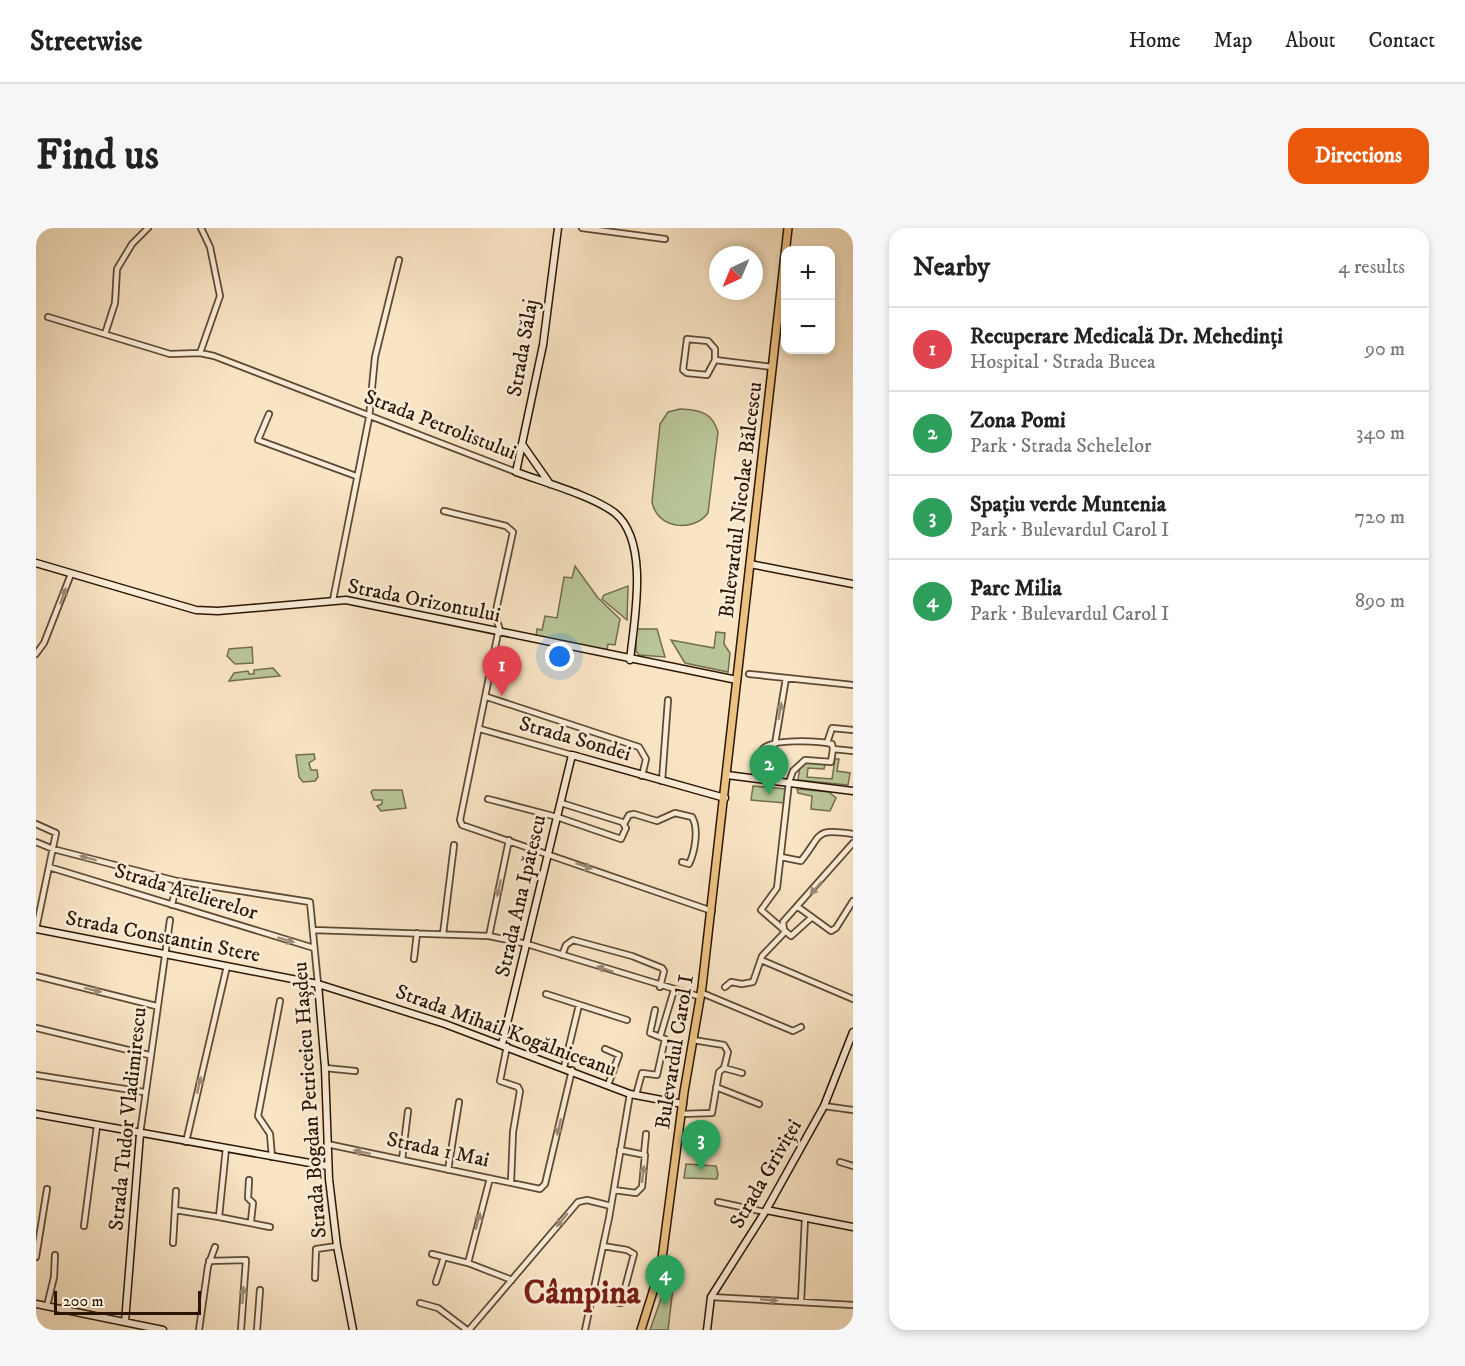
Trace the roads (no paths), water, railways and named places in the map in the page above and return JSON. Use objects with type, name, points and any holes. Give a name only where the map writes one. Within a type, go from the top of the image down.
[{"type":"main road","name":"Bulevardul Nicolae Bălcescu","points":[[727,775],[788,228]]},
{"type":"main road","name":"Bulevardul Carol I","points":[[641,1330],[661,1266],[681,1114],[701,995],[727,775]]},
{"type":"street","points":[[105,334],[115,303],[117,269],[132,244],[148,228]]},
{"type":"street","points":[[200,353],[219,296],[210,247],[201,228]]},
{"type":"street","name":"Strada Sălaj","points":[[516,472],[543,345],[558,228]]},
{"type":"street","points":[[582,228],[664,239]]},
{"type":"street","points":[[333,600],[369,418],[375,357],[399,260]]},
{"type":"street","name":"Strada Petrolistului","points":[[48,317],[170,354],[200,353],[358,411],[369,418],[553,486],[611,511],[626,528],[637,563],[630,660]]},
{"type":"street","points":[[687,339],[708,341],[715,349],[715,360],[707,375],[687,373],[683,370],[687,339]]},
{"type":"street","points":[[715,360],[772,367]]},
{"type":"street","points":[[269,414],[258,441],[356,476]]},
{"type":"street","points":[[522,444],[541,473],[553,486]]},
{"type":"street","points":[[444,511],[506,526],[513,532],[495,615],[500,633],[460,822],[464,827],[509,840],[712,911]]},
{"type":"street","name":"Strada Orizontului","points":[[36,563],[196,610],[218,612],[333,600],[356,602],[737,681]]},
{"type":"street","points":[[750,564],[853,584]]},
{"type":"street","points":[[36,654],[44,643],[71,573]]},
{"type":"street","points":[[749,674],[853,685]]},
{"type":"street","points":[[775,744],[786,678]]},
{"type":"street","points":[[487,697],[639,747],[646,759],[642,776]]},
{"type":"street","name":"Strada Sondei","points":[[662,781],[668,700]]},
{"type":"street","points":[[827,743],[829,731],[832,728],[853,730]]},
{"type":"street","name":"Strada Sondei","points":[[480,729],[725,798]]},
{"type":"street","points":[[754,778],[761,752],[768,745],[798,740],[832,744],[831,762],[805,760],[793,771],[789,782],[781,857],[773,894],[761,910],[784,933],[793,936],[811,918]]},
{"type":"street","points":[[833,749],[853,751]]},
{"type":"street","name":"Strada Ana Ipătescu","points":[[505,1045],[572,755]]},
{"type":"street","points":[[727,775],[853,791]]},
{"type":"street","points":[[488,799],[557,817],[619,840],[626,828],[624,824],[629,815],[634,814],[657,821],[675,813],[692,817],[695,832],[692,859],[690,864],[682,862]]},
{"type":"street","points":[[561,803],[624,824]]},
{"type":"street","points":[[36,824],[56,833],[38,904],[36,929]]},
{"type":"street","points":[[781,857],[801,861],[819,834],[824,831],[853,834]]},
{"type":"street","points":[[489,936],[509,840]]},
{"type":"street","points":[[36,842],[52,849],[177,881],[172,905]]},
{"type":"street","points":[[784,933],[782,924],[853,843]]},
{"type":"street","points":[[443,934],[454,845]]},
{"type":"street","name":"Strada Atelierelor","points":[[49,867],[314,948]]},
{"type":"street","name":"Strada Bogdan Petriceicu Hașdeu","points":[[177,881],[310,902],[325,1068],[327,1166],[337,1246],[353,1330]]},
{"type":"street","points":[[798,907],[811,918],[832,930],[853,901]]},
{"type":"street","name":"Strada Tudor Vladimirescu","points":[[125,1322],[144,1092],[170,920]]},
{"type":"street","name":"Strada Constantin Stere","points":[[36,929],[318,984]]},
{"type":"street","points":[[313,930],[489,936],[527,944],[660,987],[701,995],[793,1031],[801,1027]]},
{"type":"street","points":[[414,958],[417,933]]},
{"type":"street","points":[[724,987],[731,982],[751,983],[761,960],[784,933]]},
{"type":"street","points":[[562,955],[566,945],[573,939],[632,956],[662,968],[664,971],[660,987]]},
{"type":"street","points":[[761,960],[853,999]]},
{"type":"street","points":[[186,1142],[227,966]]},
{"type":"street","points":[[36,976],[156,1006]]},
{"type":"street","name":"Strada Mihail Kogălniceanu","points":[[318,984],[505,1045],[633,1094],[683,1104]]},
{"type":"street","points":[[660,1037],[674,990]]},
{"type":"street","points":[[546,994],[627,1020]]},
{"type":"street","points":[[272,1157],[270,1134],[258,1116],[280,1001]]},
{"type":"street","points":[[564,1067],[579,1005]]},
{"type":"street","points":[[585,1330],[633,1094],[642,1073],[657,1075],[665,1039],[650,1033],[655,1010]]},
{"type":"street","points":[[36,1028],[149,1055]]},
{"type":"street","name":"Strada Griviței","points":[[707,1330],[711,1297],[766,1211],[824,1106],[853,1032]]},
{"type":"street","points":[[681,1114],[711,1114],[719,1072],[724,1068],[728,1050],[726,1046],[693,1040]]},
{"type":"street","points":[[505,1045],[500,1081],[518,1087],[520,1091],[513,1132],[511,1182]]},
{"type":"street","points":[[606,1049],[619,1055],[608,1085]]},
{"type":"street","points":[[325,1068],[355,1071]]},
{"type":"street","points":[[724,1068],[742,1073]]},
{"type":"street","name":"Strada 1 Mai","points":[[327,1144],[542,1188],[572,1070]]},
{"type":"street","points":[[36,1075],[144,1092]]},
{"type":"street","points":[[716,1087],[759,1104]]},
{"type":"street","points":[[448,1170],[459,1102]]},
{"type":"street","points":[[824,1106],[853,1110]]},
{"type":"street","points":[[402,1160],[408,1111]]},
{"type":"street","points":[[36,1114],[327,1166]]},
{"type":"street","points":[[84,1226],[97,1126]]},
{"type":"street","points":[[614,1190],[636,1193],[640,1190],[646,1134]]},
{"type":"street","points":[[219,1216],[226,1148]]},
{"type":"street","points":[[620,1150],[644,1154]]},
{"type":"street","points":[[840,1162],[853,1166]]},
{"type":"street","points":[[468,1263],[490,1178]]},
{"type":"street","points":[[249,1180],[248,1197],[253,1203],[251,1221]]},
{"type":"street","points":[[36,1257],[47,1189]]},
{"type":"street","points":[[173,1243],[176,1191]]},
{"type":"street","points":[[420,1303],[438,1308],[468,1330],[578,1202],[587,1200],[611,1206]]},
{"type":"street","points":[[718,1202],[853,1227]]},
{"type":"street","points":[[175,1210],[251,1221],[270,1227]]},
{"type":"street","points":[[801,1302],[805,1218]]},
{"type":"street","points":[[315,1278],[314,1253],[316,1249],[337,1246]]},
{"type":"street","points":[[592,1298],[621,1303],[634,1254],[627,1250],[603,1246]]},
{"type":"street","points":[[199,1330],[209,1261],[215,1247]]},
{"type":"street","points":[[432,1254],[468,1263],[512,1280]]},
{"type":"street","points":[[47,1306],[54,1277],[55,1255]]},
{"type":"street","points":[[436,1282],[444,1257]]},
{"type":"street","points":[[209,1261],[246,1260],[241,1330]]},
{"type":"street","points":[[257,1330],[260,1290]]},
{"type":"street","points":[[711,1297],[853,1305]]},
{"type":"street","points":[[36,1304],[163,1330]]},
{"type":"place","name":"Recuperare Medicală Dr. Mehedinți","points":[[502,696]]},
{"type":"place","name":"Zona Pomi","points":[[769,795]]},
{"type":"place","name":"Spațiu verde Muntenia","points":[[701,1170]]},
{"type":"place","name":"Parc Milia","points":[[665,1305]]},
{"type":"district","name":"Câmpina","points":[[582,1293]]}]
